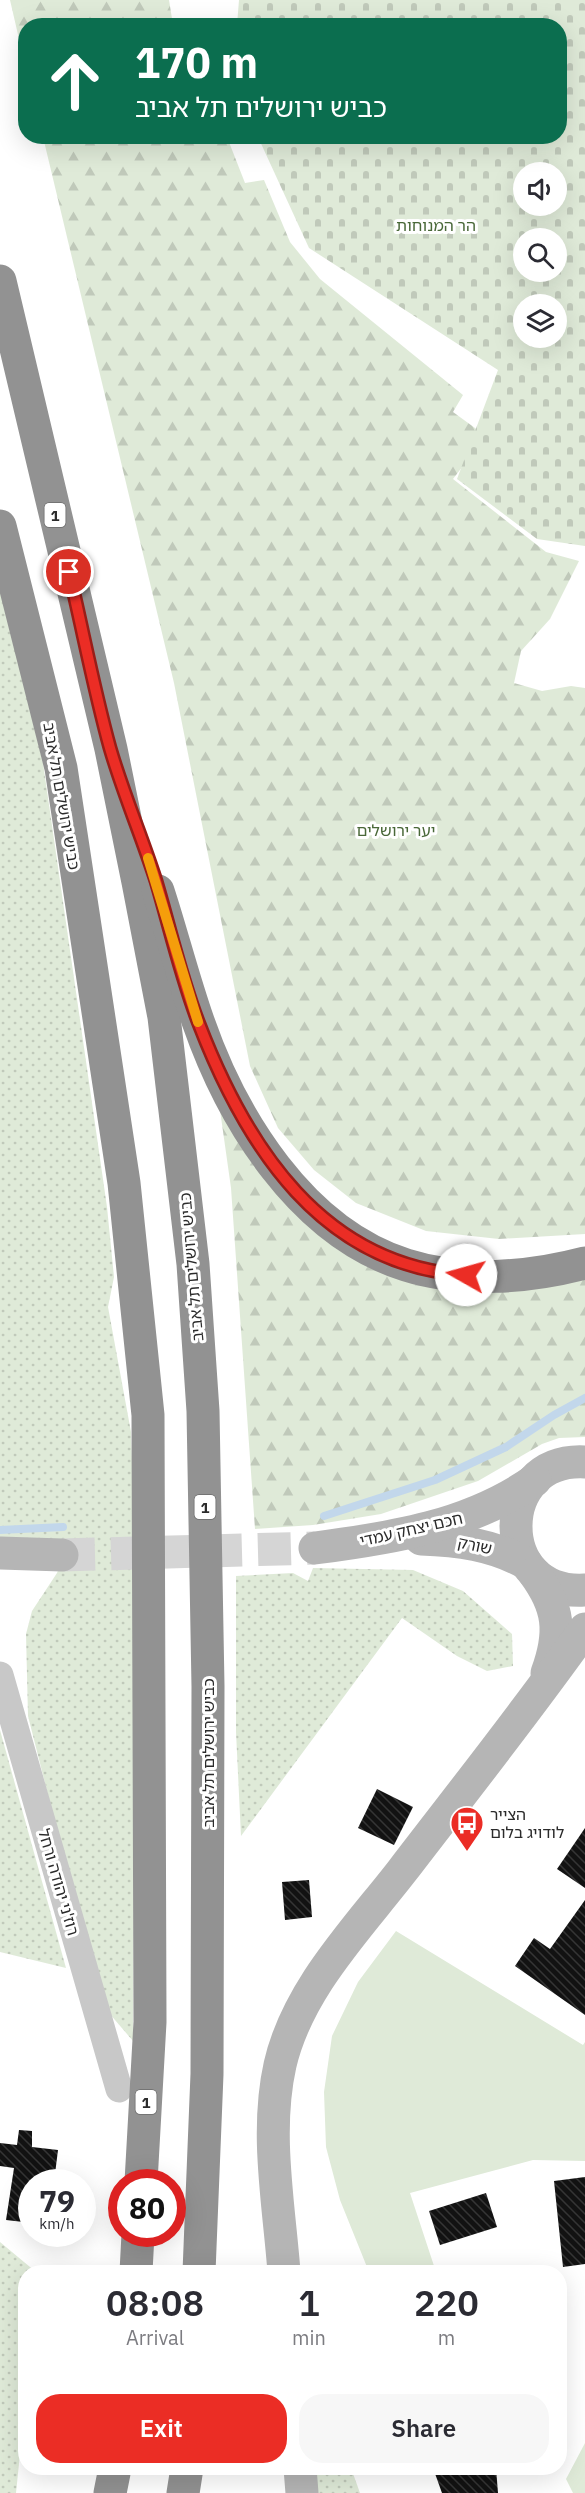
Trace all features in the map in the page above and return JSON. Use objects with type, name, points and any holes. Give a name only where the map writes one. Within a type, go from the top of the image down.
[{"type":"highway","name":"כביש ירושלים תל אביב","points":[[0,281],[111,749],[164,1017],[193,1264],[203,1411],[208,1686],[207,2074],[199,2265]]},
{"type":"highway","name":"כביש ירושלים תל אביב","points":[[0,526],[61,768],[124,1183],[148,1415],[150,2022],[142,2169]]},
{"type":"highway","points":[[111,749],[152,869],[198,1022],[244,1121],[268,1159],[291,1188],[323,1218],[363,1247],[406,1265],[449,1274],[499,1277],[551,1272],[585,1263]]},
{"type":"highway","points":[[136,2265],[137,2247]]},
{"type":"highway","points":[[110,2493],[114,2475]]},
{"type":"highway","points":[[183,2493],[186,2475]]},
{"type":"main road","name":"חכם יצחק עמדי","points":[[315,1548],[386,1538],[446,1523],[476,1513],[505,1499],[560,1465],[585,1462]]},
{"type":"main road","points":[[530,1706],[549,1668],[557,1633],[550,1598],[529,1567],[518,1545],[515,1525],[518,1505],[535,1480]]},
{"type":"main road","name":"שורק","points":[[386,1538],[443,1539],[498,1550],[529,1567],[558,1587],[585,1590]]},
{"type":"main road","points":[[0,1553],[62,1555]]},
{"type":"main road","points":[[283,2265],[275,2156],[275,2102],[281,2063],[293,2025],[331,1963],[530,1706],[585,1629]]},
{"type":"main road","points":[[301,2475],[302,2493]]},
{"type":"street","name":"רוז'ני יהודה ורחל","points":[[0,1675],[119,2089]]},
{"type":"green space","points":[[10,0],[169,0],[172,18],[18,18],[18,35]]},
{"type":"green space","name":"הר המנוחות","points":[[239,0],[585,0],[585,546],[537,539],[457,479],[498,370],[309,248],[261,144],[567,144],[567,18],[238,18]]},
{"type":"green space","name":"יער ירושלים","points":[[45,144],[230,144],[245,183],[264,180],[290,242],[320,279],[463,395],[453,412],[486,436],[453,479],[546,552],[579,561],[550,619],[521,651],[514,683],[542,691],[571,686],[585,688],[585,1234],[499,1239],[426,1231],[356,1203],[314,1170],[278,1128],[250,1066],[174,683]]},
{"type":"green space","points":[[0,584],[43,763],[107,1207],[114,1277],[108,1307],[131,1432],[135,1548],[133,2041],[109,2013],[82,1929],[28,1716],[26,1634],[32,1611],[61,1563],[0,1556]]},
{"type":"green space","points":[[219,1103],[366,1261],[585,1275],[585,1437],[559,1438],[542,1444],[478,1481],[381,1514],[313,1525],[255,1529],[231,1188]]},
{"type":"green space","points":[[313,1568],[413,1570],[463,1591],[512,1634],[513,1666],[487,1671],[457,1656],[402,1618],[241,1836],[236,1732],[236,1576],[293,1573],[308,1581]]},
{"type":"green space","points":[[0,1730],[66,1968],[0,1952]]},
{"type":"green space","points":[[396,1931],[583,2045],[585,2042],[585,2161],[533,2160],[410,2193],[434,2265],[366,2265],[340,2200],[326,2147],[324,2092],[332,2036],[358,1982]]},
{"type":"green space","points":[[0,2242],[28,2265],[18,2265],[18,2473],[16,2493],[0,2493]]},
{"type":"green space","points":[[585,2443],[585,2493],[573,2493],[566,2479]]},
{"type":"green space","points":[[314,2475],[354,2475],[360,2493],[316,2493]]},
{"type":"building","points":[[377,1789],[413,1807],[394,1845],[358,1828]]},
{"type":"building","points":[[585,1828],[585,1888],[557,1869]]},
{"type":"building","points":[[309,1880],[312,1917],[285,1920],[282,1882]]},
{"type":"building","points":[[585,1900],[585,2015],[515,1966],[534,1938],[550,1949]]},
{"type":"building","points":[[19,2130],[32,2131],[32,2147],[58,2150],[56,2169],[18,2169],[18,2221],[6,2220],[14,2168],[0,2166],[0,2143],[17,2145]]},
{"type":"building","points":[[585,2177],[585,2264],[563,2265],[554,2181]]},
{"type":"building","points":[[486,2193],[497,2227],[440,2245],[429,2211]]},
{"type":"building","points":[[436,2475],[497,2475],[498,2493],[442,2493]]},
{"type":"waterway","points":[[324,1516],[435,1480],[506,1447],[554,1415],[585,1398]]},
{"type":"waterway","points":[[0,1530],[63,1527]]},
{"type":"tunnel","points":[[62,1555],[315,1548]]},
{"type":"slow traffic","points":[[148,858],[198,1022]]},
{"type":"place","name":"הצייר לודויג בלום","points":[[467,1852]]},
{"type":"route","points":[[69,572],[111,749],[152,869],[198,1022],[244,1121],[268,1159],[291,1188],[323,1218],[363,1247],[406,1265],[449,1274],[466,1275]]}]
